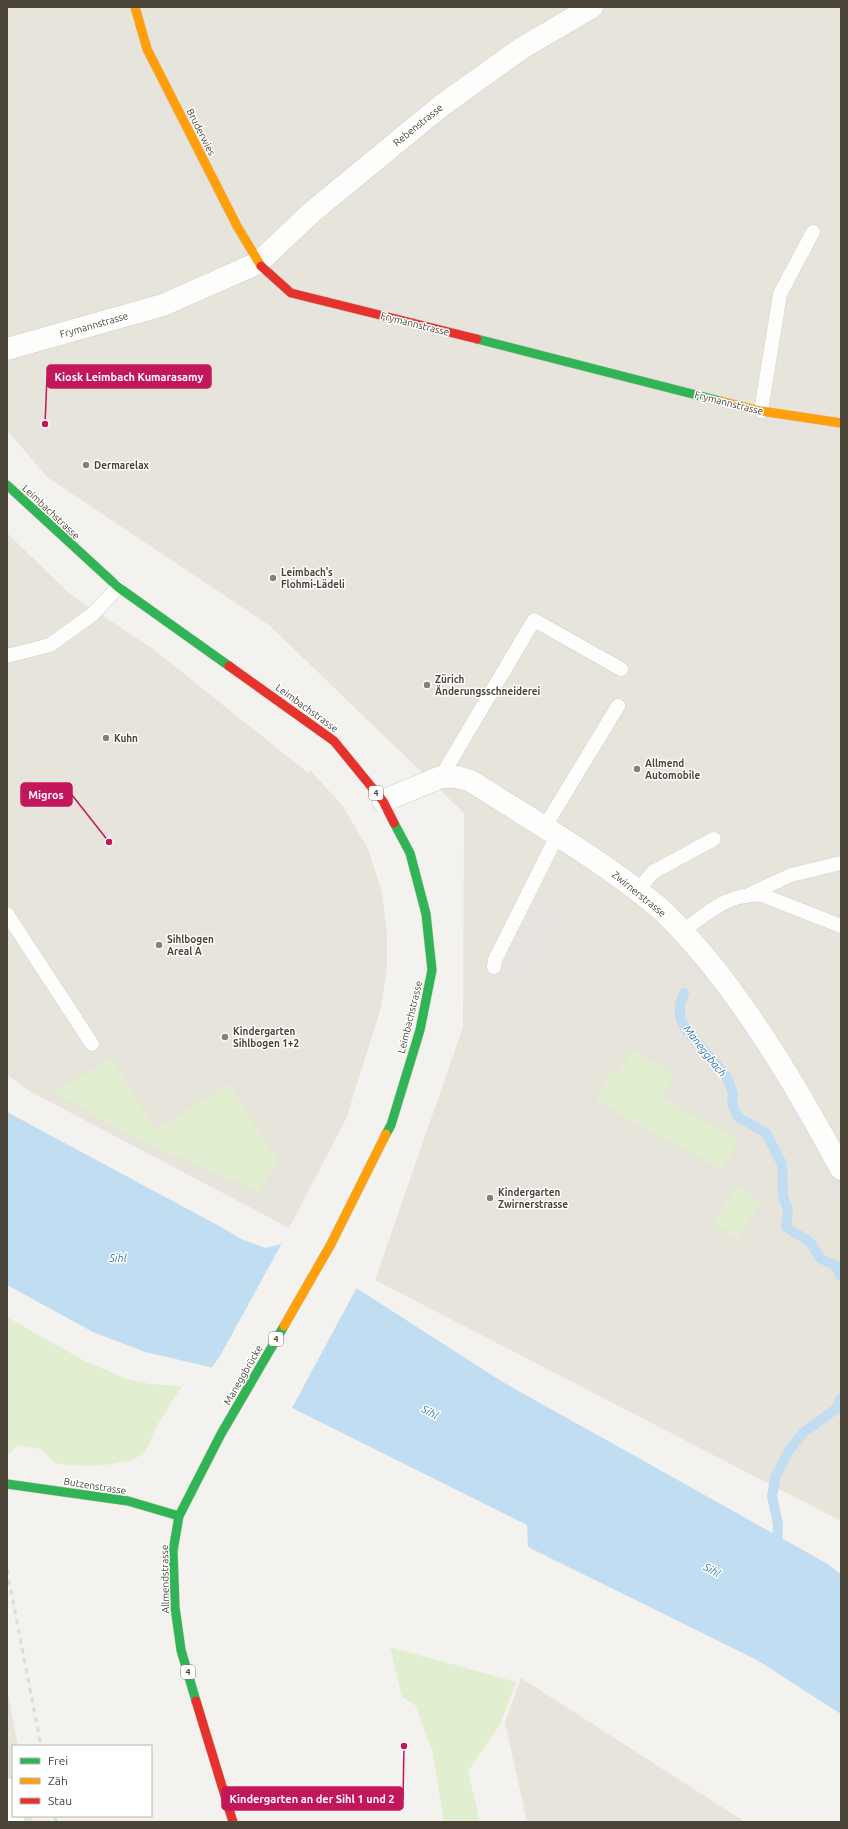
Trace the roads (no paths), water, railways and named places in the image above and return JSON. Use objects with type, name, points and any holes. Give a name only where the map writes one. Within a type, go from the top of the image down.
[{"type":"main road","name":"Bruderwies","points":[[134,7],[147,49],[237,226],[258,263]]},
{"type":"main road","name":"Frymannstrasse","points":[[258,263],[291,293],[761,411],[841,423]]},
{"type":"main road","name":"Leimbachstrasse","points":[[7,486],[118,587],[334,741],[383,801],[410,853],[426,914],[432,970],[420,1030],[391,1125],[331,1244]]},
{"type":"main road","name":"Maneggbrücke","points":[[221,1434],[331,1244]]},
{"type":"main road","name":"Allmendstrasse","points":[[221,1434],[179,1516],[173,1551],[175,1607],[181,1650],[233,1822]]},
{"type":"main road","name":"Butzenstrasse","points":[[7,1484],[128,1501],[179,1516]]},
{"type":"street","name":"Rebenstrasse","points":[[258,263],[312,212],[441,106],[522,48],[592,7]]},
{"type":"street","name":"Frymannstrasse","points":[[7,349],[163,305],[258,263]]},
{"type":"street","name":"Zwirnerstrasse","points":[[383,801],[441,777],[457,777],[471,781],[608,869],[657,906],[683,931],[723,979],[752,1019],[798,1090],[841,1168]]},
{"type":"street","points":[[7,1789],[12,1813]]},
{"type":"lane","points":[[761,411],[780,294],[813,232]]},
{"type":"lane","points":[[7,656],[50,645],[93,614],[118,587]]},
{"type":"lane","points":[[441,777],[534,620],[621,669]]},
{"type":"lane","points":[[494,967],[495,960],[550,832],[618,706]]},
{"type":"lane","points":[[637,891],[653,872],[714,839]]},
{"type":"lane","points":[[749,894],[792,876],[841,863]]},
{"type":"lane","points":[[683,931],[722,903],[735,896],[749,894],[762,895],[841,926]]},
{"type":"lane","points":[[7,914],[92,1044]]},
{"type":"water","name":"Sihl","points":[[7,1112],[241,1239],[266,1248],[281,1244],[361,1291],[501,1381],[826,1563],[841,1574],[841,1714],[757,1660],[528,1547],[527,1525],[210,1367],[145,1352],[93,1332],[7,1285]]},
{"type":"waterway","name":"Maneggbach","points":[[684,993],[680,1004],[680,1018],[686,1030],[724,1073],[733,1094],[732,1104],[738,1117],[766,1133],[782,1164],[783,1196],[788,1210],[786,1227],[810,1242],[821,1259],[835,1265],[841,1276]]},
{"type":"waterway","name":"Maneggbach","points":[[777,1549],[778,1524],[772,1496],[776,1475],[790,1449],[804,1432],[836,1409],[841,1398]]},
{"type":"railway","points":[[7,1570],[41,1745]]},
{"type":"railway","points":[[55,1817],[56,1822]]},
{"type":"place","name":"Kiosk Leimbach Kumarasamy","points":[[45,424]]},
{"type":"place","name":"Dermarelax","points":[[86,465]]},
{"type":"place","name":"Leimbach's Flohmi-Lädeli","points":[[273,578]]},
{"type":"place","name":"Zürich Änderungsschneiderei","points":[[427,685]]},
{"type":"place","name":"Kuhn","points":[[106,738]]},
{"type":"place","name":"Allmend Automobile","points":[[637,769]]},
{"type":"place","name":"Migros","points":[[109,842]]},
{"type":"place","name":"Sihlbogen Areal A","points":[[159,945]]},
{"type":"place","name":"Kindergarten Sihlbogen 1+2","points":[[225,1037]]},
{"type":"place","name":"Kindergarten Zwirnerstrasse","points":[[490,1198]]},
{"type":"place","name":"Kindergarten an der Sihl 1 und 2","points":[[404,1746]]}]
